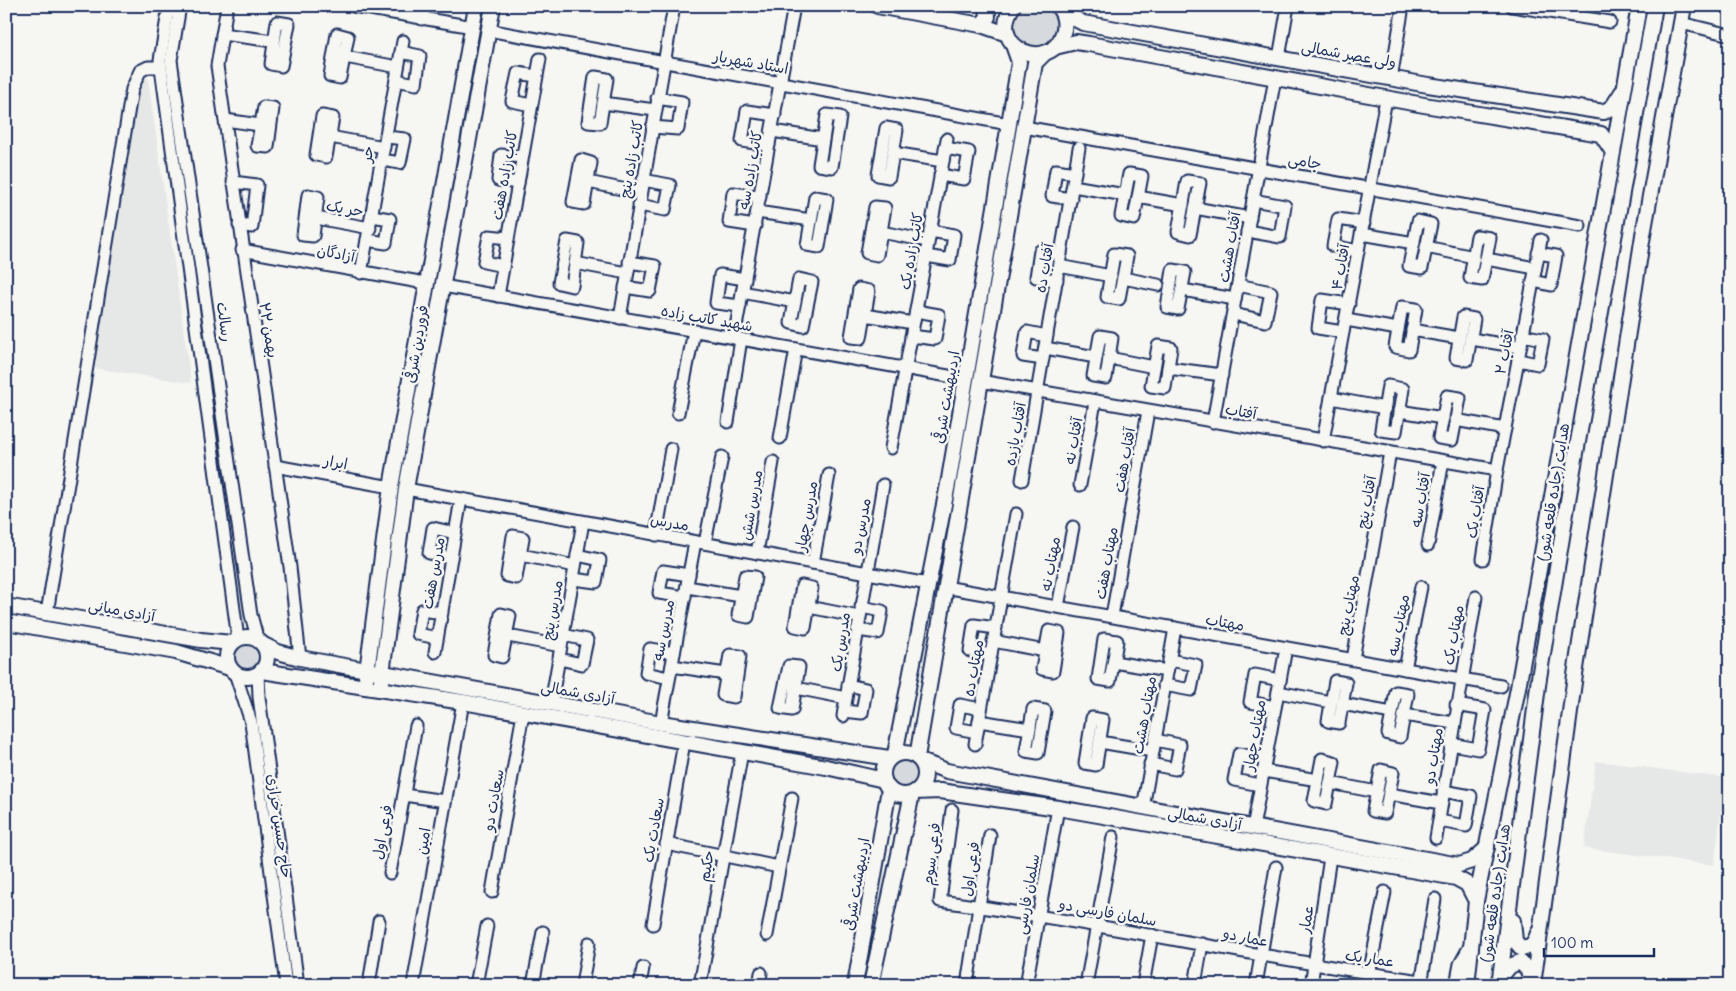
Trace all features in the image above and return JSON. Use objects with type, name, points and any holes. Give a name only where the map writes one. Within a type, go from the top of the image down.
[{"type":"main road","name":"فروردین شرقی","points":[[380,689],[376,671],[391,487],[425,283],[476,6]]},
{"type":"main road","name":"فروردین شرقی","points":[[365,687],[376,671],[406,489],[493,6]]},
{"type":"main road","points":[[877,6],[981,25],[1010,39],[1028,54],[1076,42],[1089,44],[1386,99],[1601,134],[1613,152]]},
{"type":"main road","points":[[981,25],[988,17],[988,6],[1008,6]]},
{"type":"main road","points":[[1010,39],[1006,21],[1013,6]]},
{"type":"main road","points":[[1467,985],[1476,902],[1588,297],[1639,6]]},
{"type":"main road","name":"هدایت (جاده قلعه شور)","points":[[1499,982],[1539,678],[1584,406],[1655,6]]},
{"type":"main road","points":[[1532,985],[1575,675],[1643,235],[1684,6]]},
{"type":"main road","name":"اردیبهشت شرقی","points":[[920,759],[959,500],[1033,76],[1036,63],[1062,36],[1064,28],[1060,9]]},
{"type":"main road","name":"ولی عصر شمالی","points":[[1060,9],[1083,23],[1092,25],[1391,78],[1604,112]]},
{"type":"main road","points":[[1089,44],[1084,39],[1083,33],[1086,27],[1092,25]]},
{"type":"main road","name":"اردیبهشت شرقی","points":[[892,756],[946,494],[1018,72],[1019,62],[1010,39]]},
{"type":"main road","points":[[1018,72],[1027,69],[1033,76]]},
{"type":"main road","points":[[1601,134],[1609,125],[1610,119],[1604,112],[1613,106],[1624,90]]},
{"type":"main road","points":[[1584,406],[1588,297]]},
{"type":"main road","points":[[950,467],[957,474],[965,469]]},
{"type":"main road","points":[[946,494],[950,490],[955,490],[959,500]]},
{"type":"main road","name":"آزادی میانی","points":[[6,606],[201,640],[235,641]]},
{"type":"main road","points":[[6,622],[176,652],[232,670],[246,677],[260,672],[267,658],[261,643],[245,637],[235,641],[227,656],[232,670]]},
{"type":"main road","name":"آزادی شمالی","points":[[261,643],[278,652],[300,658],[661,723],[892,756]]},
{"type":"main road","name":"آزادی شمالی","points":[[260,672],[463,702],[742,752],[886,784]]},
{"type":"main road","points":[[870,985],[914,793],[925,779],[920,759],[910,753],[892,756],[883,768],[886,784],[899,795],[914,793]]},
{"type":"main road","name":"آزادی شمالی","points":[[920,759],[948,771],[1252,828],[1457,871]]},
{"type":"main road","name":"اردیبهشت شرقی","points":[[855,985],[886,784]]},
{"type":"main road","name":"آزادی شمالی","points":[[914,793],[940,791],[1058,808],[1330,857],[1457,871]]},
{"type":"main road","points":[[1204,834],[1206,819]]},
{"type":"main road","points":[[1476,902],[1467,884],[1457,871],[1487,848]]},
{"type":"main road","points":[[1516,858],[1513,934],[1518,946],[1522,949],[1529,948],[1540,927]]},
{"type":"main road","points":[[1499,982],[1510,966],[1520,962],[1528,970],[1532,985]]},
{"type":"street","name":"رسالت","points":[[169,6],[160,60],[235,641]]},
{"type":"street","name":"رسالت","points":[[180,6],[171,60],[251,614],[261,643]]},
{"type":"street","name":"۲۲ بهمن","points":[[226,6],[217,66],[242,250],[275,466],[300,658]]},
{"type":"street","points":[[353,6],[473,27]]},
{"type":"street","points":[[422,19],[424,6]]},
{"type":"street","name":"کاتب زاده پنج","points":[[620,318],[674,6]]},
{"type":"street","name":"کاتب زاده سه","points":[[728,422],[742,292],[794,6]]},
{"type":"street","points":[[1279,58],[1288,6]]},
{"type":"street","points":[[1391,78],[1404,6]]},
{"type":"street","points":[[1512,6],[1610,22]]},
{"type":"street","points":[[1681,23],[1730,35]]},
{"type":"street","name":"استاد شهریار","points":[[488,30],[1009,124]]},
{"type":"street","points":[[222,34],[273,41]]},
{"type":"street","name":"حر","points":[[361,273],[398,66],[402,47],[420,56],[416,84],[396,80]]},
{"type":"street","points":[[345,57],[398,66]]},
{"type":"street","name":"کاتب زاده هفت","points":[[498,296],[540,59]]},
{"type":"street","points":[[47,613],[132,88],[140,71],[148,67],[161,67]]},
{"type":"street","points":[[531,105],[512,101],[518,73],[536,76]]},
{"type":"street","name":"آفتاب هشت","points":[[1213,422],[1275,78]]},
{"type":"street","points":[[652,127],[678,129],[682,102],[657,98]]},
{"type":"street","name":"آفتاب ۴","points":[[1324,440],[1386,99]]},
{"type":"street","points":[[603,103],[655,110]]},
{"type":"street","points":[[769,145],[742,140],[747,111],[775,116]]},
{"type":"street","points":[[224,120],[260,125]]},
{"type":"street","name":"جامی","points":[[1024,127],[1370,187],[1580,226]]},
{"type":"street","points":[[772,130],[823,139]]},
{"type":"street","points":[[330,138],[385,142],[405,139],[400,163],[382,160]]},
{"type":"street","name":"کاتب زاده یک","points":[[891,448],[906,368],[911,336],[915,317],[929,236],[940,175],[943,161],[946,143],[969,152],[964,179],[940,175]]},
{"type":"street","name":"آفتاب ده","points":[[1037,392],[1079,148]]},
{"type":"street","points":[[893,152],[943,161]]},
{"type":"street","points":[[518,183],[498,180],[501,155],[522,157]]},
{"type":"street","points":[[1071,199],[1052,196],[1056,170],[1075,173]]},
{"type":"street","points":[[1130,174],[1142,176],[1138,197],[1134,219],[1121,216],[1130,174]]},
{"type":"street","points":[[639,205],[665,210],[670,185],[643,180]]},
{"type":"street","points":[[1187,181],[1200,183],[1195,208],[1190,235],[1178,232],[1187,181]]},
{"type":"street","points":[[233,182],[257,185],[252,227],[239,226]]},
{"type":"street","points":[[588,182],[641,193]]},
{"type":"street","points":[[1073,186],[1126,195]]},
{"type":"street","points":[[755,226],[728,222],[733,193],[760,197]]},
{"type":"street","points":[[1138,197],[1183,205]]},
{"type":"street","points":[[1248,231],[1280,237],[1285,206],[1253,200]]},
{"type":"street","points":[[1195,208],[1250,218]]},
{"type":"street","points":[[757,212],[811,220]]},
{"type":"street","name":"حر یک","points":[[316,218],[370,222],[390,219],[386,243],[367,240]]},
{"type":"street","points":[[1358,251],[1333,246],[1338,219],[1362,229],[1414,243]]},
{"type":"street","points":[[1418,221],[1431,224],[1422,268],[1409,266],[1414,243],[1418,221]]},
{"type":"street","points":[[881,232],[929,236],[954,235],[950,260],[926,256]]},
{"type":"street","points":[[503,266],[484,262],[489,236],[508,238]]},
{"type":"street","points":[[1478,236],[1490,238],[1486,259],[1482,280],[1470,278],[1478,236]]},
{"type":"street","name":"آفتاب ۲","points":[[1497,470],[1541,240]]},
{"type":"street","points":[[1426,247],[1474,256]]},
{"type":"street","name":"آزادگان","points":[[242,250],[361,273],[425,283]]},
{"type":"street","points":[[1056,280],[1036,277],[1040,251],[1061,254]]},
{"type":"street","points":[[1533,281],[1551,284],[1556,256],[1538,253]]},
{"type":"street","points":[[1114,254],[1127,256],[1123,278],[1119,299],[1107,297],[1114,254]]},
{"type":"street","points":[[1486,259],[1535,268]]},
{"type":"street","points":[[574,263],[628,267],[655,266],[650,291],[625,287]]},
{"type":"street","points":[[1059,266],[1110,276]]},
{"type":"street","points":[[740,306],[716,303],[720,275],[745,279]]},
{"type":"street","points":[[1123,278],[1158,285]]},
{"type":"street","points":[[1233,314],[1265,320],[1271,292],[1238,285]]},
{"type":"street","name":"شهید کاتب زاده","points":[[443,286],[965,379]]},
{"type":"street","points":[[1182,290],[1235,299]]},
{"type":"street","points":[[742,292],[795,302]]},
{"type":"street","points":[[1343,332],[1318,328],[1322,300],[1349,304]]},
{"type":"street","points":[[1402,307],[1416,309],[1412,330],[1409,350],[1395,347],[1402,307]]},
{"type":"street","points":[[865,315],[915,317],[938,315],[935,340],[911,336]]},
{"type":"street","points":[[1346,320],[1398,329]]},
{"type":"street","points":[[1412,330],[1520,347]]},
{"type":"street","points":[[678,413],[694,331]]},
{"type":"street","points":[[1047,336],[1027,332],[1023,356],[1044,353],[1096,357]]},
{"type":"street","points":[[1518,360],[1538,364],[1543,339],[1522,335]]},
{"type":"street","points":[[1100,336],[1112,338],[1109,358],[1106,378],[1093,376],[1100,336]]},
{"type":"street","points":[[1158,346],[1171,348],[1168,368],[1165,388],[1151,386],[1158,346]]},
{"type":"street","points":[[780,438],[796,349]]},
{"type":"street","points":[[1109,358],[1154,366]]},
{"type":"street","points":[[1168,368],[1222,375]]},
{"type":"street","name":"آفتاب","points":[[980,381],[1497,470]]},
{"type":"street","points":[[1388,386],[1403,389],[1396,432],[1381,430],[1385,408],[1388,386]]},
{"type":"street","name":"آفتاب یازده","points":[[1022,480],[1037,392]]},
{"type":"street","points":[[1447,396],[1460,398],[1456,420],[1452,440],[1439,438],[1447,396]]},
{"type":"street","points":[[1331,398],[1385,408]]},
{"type":"street","name":"آفتاب نه","points":[[1080,485],[1095,402]]},
{"type":"street","name":"آفتاب هفت","points":[[1130,515],[1148,411]]},
{"type":"street","points":[[1399,411],[1443,418]]},
{"type":"street","points":[[1456,420],[1505,429]]},
{"type":"street","points":[[656,535],[672,449]]},
{"type":"street","name":"آفتاب پنج","points":[[1372,556],[1390,452]]},
{"type":"street","name":"مدرس سه","points":[[661,723],[689,574],[700,543],[722,457]]},
{"type":"street","name":"آفتاب سه","points":[[1428,545],[1443,461]]},
{"type":"street","name":"مدرس شش","points":[[757,553],[773,462]]},
{"type":"street","name":"ابرار","points":[[275,466],[391,487]]},
{"type":"street","name":"آفتاب یک","points":[[1483,559],[1497,470]]},
{"type":"street","name":"مدرس چهار","points":[[813,563],[829,475]]},
{"type":"street","name":"مدرس دو","points":[[866,572],[883,484]]},
{"type":"street","name":"مدرس","points":[[406,489],[928,584]]},
{"type":"street","name":"مدرس هفت","points":[[435,652],[461,499]]},
{"type":"street","name":"مهتاب ده","points":[[977,732],[1016,514]]},
{"type":"street","name":"مهتاب هفت","points":[[1112,616],[1130,515]]},
{"type":"street","name":"مدرس پنج","points":[[551,703],[582,522]]},
{"type":"street","name":"مهتاب نه","points":[[1058,607],[1073,527]]},
{"type":"street","points":[[451,558],[429,553],[433,528],[455,533]]},
{"type":"street","points":[[521,555],[576,560],[600,560],[596,582],[573,579]]},
{"type":"street","name":"مهتاب پنج","points":[[1353,660],[1372,556]]},
{"type":"street","points":[[689,574],[664,570],[660,593],[686,592],[741,596]]},
{"type":"street","name":"مدرس یک","points":[[848,685],[866,689],[862,713],[843,714],[866,572]]},
{"type":"street","name":"مهتاب","points":[[945,587],[1501,686]]},
{"type":"street","name":"مهتاب سه","points":[[1405,669],[1421,587]]},
{"type":"street","name":"مهتاب یک","points":[[1460,679],[1476,597]]},
{"type":"street","points":[[809,607],[860,612],[882,611],[878,633],[857,630]]},
{"type":"street","points":[[437,638],[418,634],[422,610],[442,613]]},
{"type":"street","points":[[991,654],[970,651],[974,624],[996,628]]},
{"type":"street","name":"مهتاب هشت","points":[[1143,808],[1174,628]]},
{"type":"street","points":[[508,636],[562,641],[587,640],[582,664],[559,659]]},
{"type":"street","points":[[993,641],[1045,651]]},
{"type":"street","name":"مهتاب چهار","points":[[1252,828],[1286,648]]},
{"type":"street","points":[[669,678],[646,673],[650,649],[674,653]]},
{"type":"street","points":[[1114,662],[1196,665],[1191,690],[1164,685]]},
{"type":"street","points":[[672,666],[726,674]]},
{"type":"street","name":"حاج حسین خرازی","points":[[232,670],[252,722],[286,985]]},
{"type":"street","name":"حاج حسین خرازی","points":[[260,672],[259,697],[298,985]]},
{"type":"street","points":[[1275,707],[1250,702],[1255,675],[1279,686],[1337,703],[1392,713]]},
{"type":"street","name":"مهتاب دو","points":[[1436,838],[1460,679]]},
{"type":"street","points":[[796,688],[846,698]]},
{"type":"street","points":[[1396,692],[1408,694],[1404,715],[1400,737],[1388,734],[1396,692]]},
{"type":"street","name":"امین","points":[[412,985],[463,702]]},
{"type":"street","points":[[981,709],[960,705],[956,728],[977,732],[1030,729]]},
{"type":"street","points":[[1450,744],[1478,749],[1485,710],[1456,705]]},
{"type":"street","name":"سعادت دو","points":[[492,892],[523,713]]},
{"type":"street","points":[[1404,715],[1454,723]]},
{"type":"street","name":"فرعی اول","points":[[390,873],[416,726]]},
{"type":"street","name":"سعادت یک","points":[[653,924],[684,742]]},
{"type":"street","points":[[1100,742],[1154,746],[1180,745],[1175,769],[1150,764]]},
{"type":"street","name":"حکیم","points":[[700,985],[742,752]]},
{"type":"street","points":[[1260,785],[1234,780],[1239,754],[1264,765],[1318,780]]},
{"type":"street","points":[[1322,759],[1334,762],[1326,804],[1314,801],[1318,780],[1322,759]]},
{"type":"street","points":[[1381,770],[1393,773],[1389,794],[1385,813],[1373,811],[1381,770]]},
{"type":"street","points":[[1330,783],[1377,792]]},
{"type":"street","points":[[1439,821],[1466,826],[1471,796],[1443,791]]},
{"type":"street","points":[[1389,794],[1441,803]]},
{"type":"street","points":[[404,795],[445,801]]},
{"type":"street","points":[[767,936],[792,798]]},
{"type":"street","name":"سلمان فارسی","points":[[1026,985],[1058,808]]},
{"type":"street","name":"فرعی سوم","points":[[940,901],[952,810]]},
{"type":"street","name":"فرعی اول","points":[[968,985],[990,835]]},
{"type":"street","points":[[1086,985],[1113,838]]},
{"type":"street","points":[[666,844],[779,867]]},
{"type":"street","name":"عمار","points":[[1311,985],[1330,857]]},
{"type":"street","points":[[1256,985],[1276,867]]},
{"type":"street","points":[[1368,979],[1385,892]]},
{"type":"street","points":[[1421,983],[1435,899]]},
{"type":"street","name":"سلمان فارسی دو","points":[[940,901],[1039,915],[1172,938]]},
{"type":"street","points":[[369,985],[379,921]]},
{"type":"street","points":[[476,985],[487,926]]},
{"type":"street","points":[[534,985],[543,932]]},
{"type":"street","points":[[1143,985],[1152,935]]},
{"type":"street","name":"عمار دو","points":[[1172,938],[1314,965]]},
{"type":"street","points":[[582,985],[589,943]]},
{"type":"street","points":[[1194,985],[1202,944]]},
{"type":"street","points":[[1456,985],[1460,964],[1471,945]]},
{"type":"street","name":"عمار یک","points":[[1314,965],[1368,979],[1421,983]]},
{"type":"street","points":[[640,985],[643,968]]},
{"type":"shaded area","points":[[1020,6],[1049,6],[1056,15],[1058,24],[1050,41],[1042,46],[1033,48],[1025,46],[1017,38],[1013,32],[1012,25],[1015,13]]},
{"type":"shaded area","points":[[139,77],[148,78],[191,383],[88,367]]},
{"type":"shaded area","points":[[247,642],[258,646],[262,657],[258,668],[247,672],[236,668],[232,657],[236,646]]},
{"type":"shaded area","points":[[904,757],[911,758],[916,762],[920,767],[920,781],[916,786],[911,790],[904,791],[897,790],[892,786],[888,781],[887,774],[888,767],[892,762],[897,758]]},
{"type":"shaded area","points":[[1596,761],[1726,778],[1714,865],[1584,848]]}]
